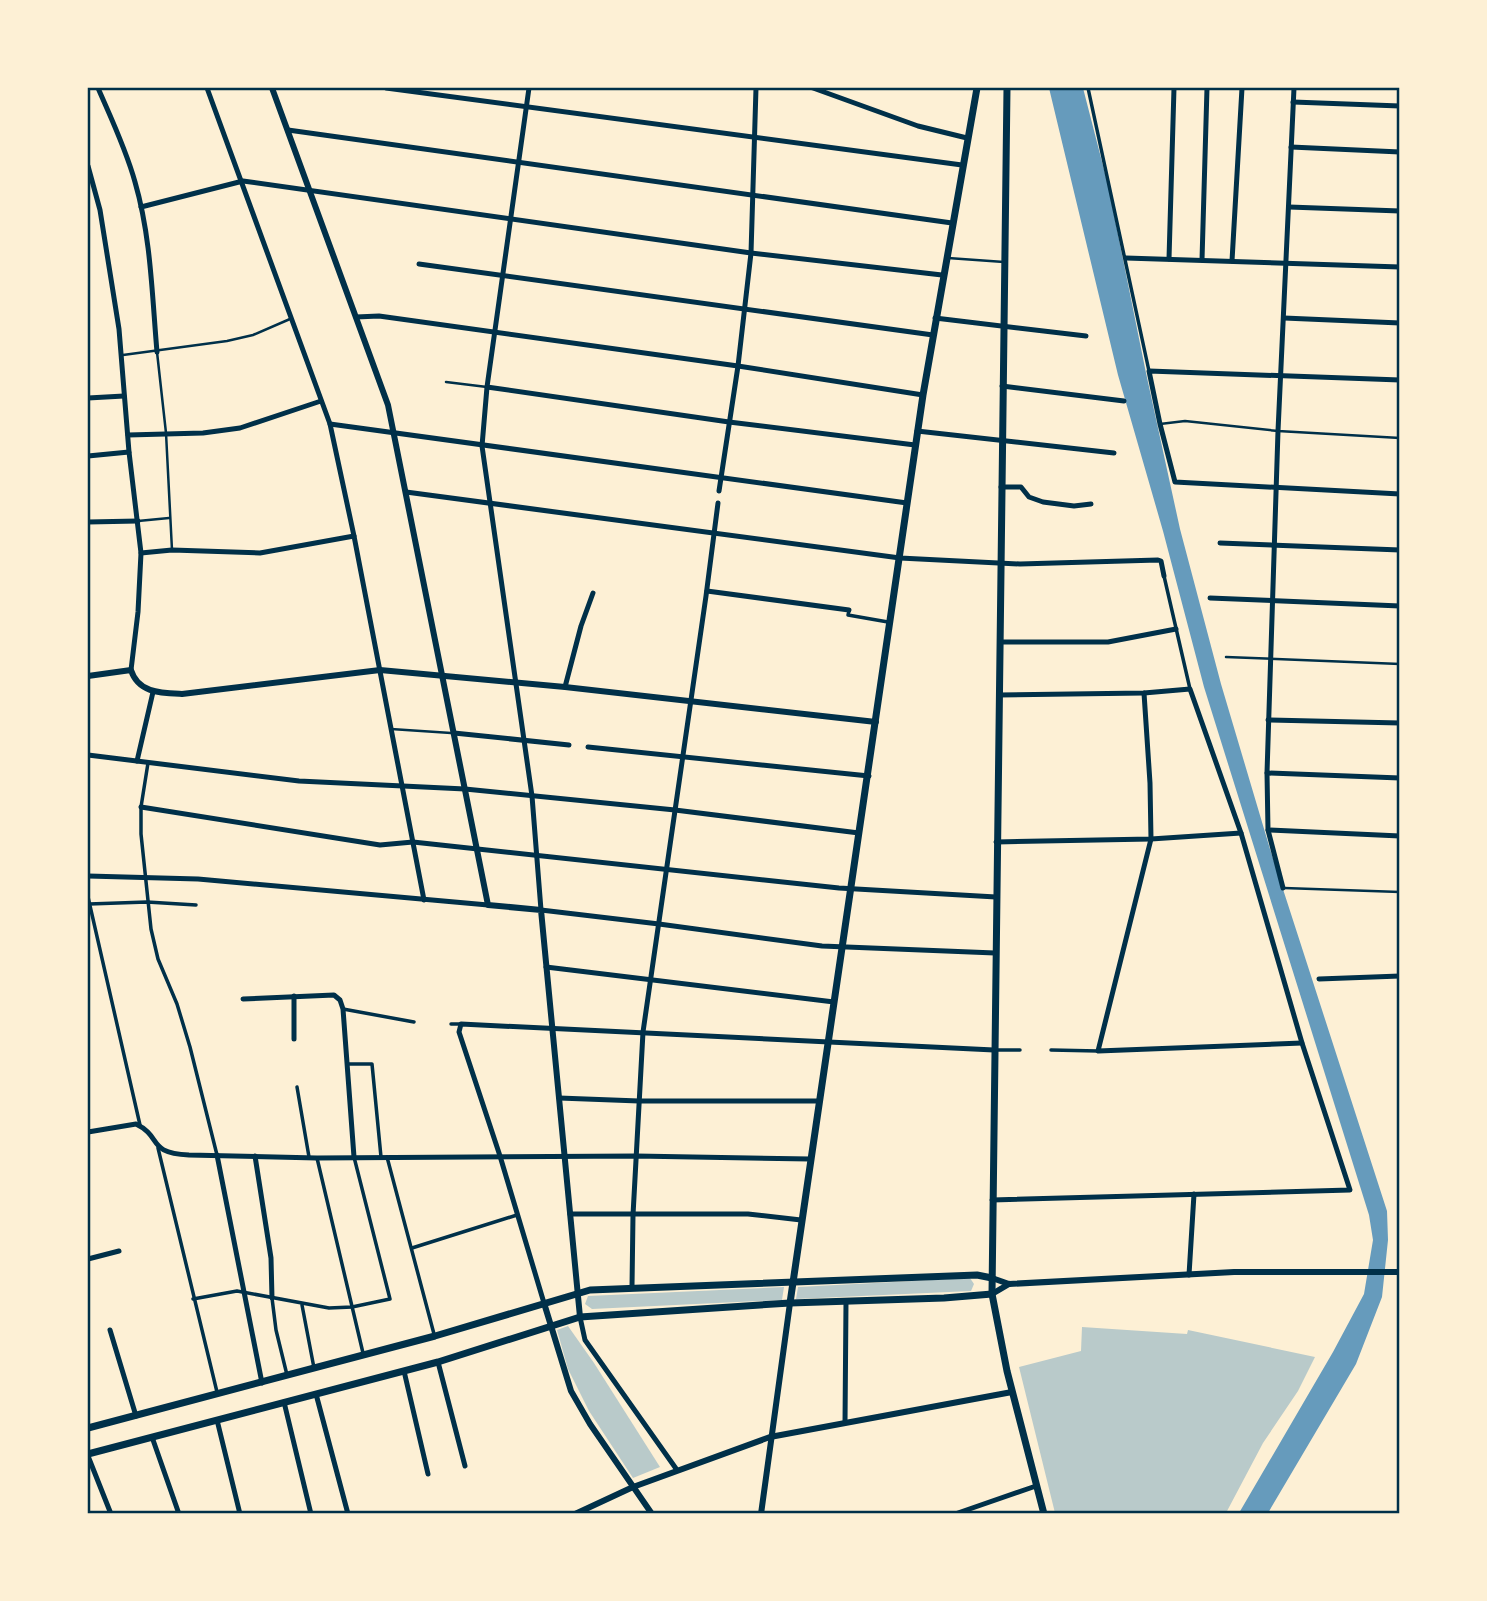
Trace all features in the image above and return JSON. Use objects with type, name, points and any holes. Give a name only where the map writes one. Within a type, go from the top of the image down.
[{"type":"main road","points":[[790,1303],[869,776],[917,431],[951,223],[977,88]]},
{"type":"main road","points":[[1006,88],[992,1294],[1012,1392],[1044,1514]]},
{"type":"main road","points":[[88,1429],[435,1336],[577,1292],[632,1287],[793,1281],[977,1275],[992,1278]]},
{"type":"main road","points":[[88,1455],[438,1362],[580,1317],[790,1303],[992,1294]]},
{"type":"street","points":[[97,88],[122,143],[141,207],[147,236],[157,352]]},
{"type":"street","points":[[207,88],[330,424],[424,900]]},
{"type":"street","points":[[272,88],[388,405],[488,905]]},
{"type":"street","points":[[386,88],[962,165]]},
{"type":"street","points":[[529,88],[494,333],[482,446],[532,796],[580,1317],[585,1340],[677,1470]]},
{"type":"street","points":[[719,491],[738,366],[751,253],[756,88]]},
{"type":"street","points":[[813,88],[918,126],[967,138]]},
{"type":"street","points":[[1088,88],[1160,424],[1175,482],[1399,494]]},
{"type":"street","points":[[1169,259],[1174,88]]},
{"type":"street","points":[[1202,260],[1207,88]]},
{"type":"street","points":[[1232,261],[1242,88]]},
{"type":"street","points":[[1283,888],[1268,830],[1267,773],[1278,431],[1294,88]]},
{"type":"street","points":[[1293,102],[1399,106]]},
{"type":"street","points":[[288,130],[951,223]]},
{"type":"street","points":[[1291,148],[1399,152]]},
{"type":"street","points":[[88,166],[108,254],[141,552],[131,670],[133,678],[153,692],[182,694],[380,670],[565,687],[876,722]]},
{"type":"street","points":[[141,207],[243,181],[751,253],[942,275]]},
{"type":"street","points":[[1289,207],[1399,211]]},
{"type":"street","points":[[1126,258],[1399,267]]},
{"type":"street","points":[[419,264],[933,335]]},
{"type":"street","points":[[356,317],[379,316],[738,366],[923,395]]},
{"type":"street","points":[[935,318],[1086,336]]},
{"type":"street","points":[[1284,318],[1399,323]]},
{"type":"street","points":[[1149,370],[1399,380]]},
{"type":"street","points":[[1002,386],[1124,401]]},
{"type":"street","points":[[487,387],[729,422],[915,445]]},
{"type":"street","points":[[88,398],[124,396]]},
{"type":"street","points":[[128,435],[203,433],[240,428],[321,401]]},
{"type":"street","points":[[330,424],[907,503]]},
{"type":"street","points":[[917,431],[1114,453]]},
{"type":"street","points":[[88,456],[130,452]]},
{"type":"street","points":[[1001,487],[1021,487],[1029,497],[1057,505],[1091,504]]},
{"type":"street","points":[[406,492],[900,558],[1001,564],[1161,561],[1190,689],[1241,833],[1302,1042],[1350,1190],[992,1200]]},
{"type":"street","points":[[632,1287],[633,1215],[643,1032],[718,503]]},
{"type":"street","points":[[88,522],[138,521]]},
{"type":"street","points":[[141,552],[172,550],[260,553],[354,536]]},
{"type":"street","points":[[1220,543],[1399,550]]},
{"type":"street","points":[[707,590],[849,610],[848,615],[890,622]]},
{"type":"street","points":[[565,687],[593,593]]},
{"type":"street","points":[[1210,598],[1399,606]]},
{"type":"street","points":[[1000,642],[1108,642],[1176,629]]},
{"type":"street","points":[[88,676],[131,670]]},
{"type":"street","points":[[999,695],[1144,693],[1190,689]]},
{"type":"street","points":[[137,761],[153,692]]},
{"type":"street","points":[[1098,1051],[1151,839],[1144,693]]},
{"type":"street","points":[[1268,720],[1399,723]]},
{"type":"street","points":[[454,733],[569,745]]},
{"type":"street","points":[[588,747],[869,776]]},
{"type":"street","points":[[88,755],[299,782],[465,789],[675,810],[859,833]]},
{"type":"street","points":[[148,763],[141,807],[147,902],[158,958],[177,1004],[217,1155],[262,1382]]},
{"type":"street","points":[[1267,773],[1399,778]]},
{"type":"street","points":[[141,807],[380,845],[413,842],[851,889],[996,897]]},
{"type":"street","points":[[1268,830],[1399,836]]},
{"type":"street","points":[[996,842],[1151,839],[1241,833]]},
{"type":"street","points":[[88,876],[198,879],[541,910],[842,948],[995,953]]},
{"type":"street","points":[[88,897],[140,1125],[158,1148],[217,1394]]},
{"type":"street","points":[[88,904],[147,902],[196,905]]},
{"type":"street","points":[[546,967],[834,1002]]},
{"type":"street","points":[[1319,979],[1399,976]]},
{"type":"street","points":[[193,1299],[237,1291],[329,1308],[352,1307],[390,1299],[354,1157],[343,1009],[340,1000],[334,995],[243,999]]},
{"type":"street","points":[[294,996],[294,1039]]},
{"type":"street","points":[[343,1009],[414,1023]]},
{"type":"street","points":[[451,1024],[1020,1050]]},
{"type":"street","points":[[461,1024],[459,1032],[500,1156],[571,1391],[590,1424],[652,1514]]},
{"type":"street","points":[[1051,1050],[1098,1051],[1302,1042]]},
{"type":"street","points":[[346,1064],[372,1064],[384,1157],[435,1336]]},
{"type":"street","points":[[298,1087],[309,1157]]},
{"type":"street","points":[[559,1098],[819,1101]]},
{"type":"street","points":[[88,1132],[131,1124],[140,1125]]},
{"type":"street","points":[[158,1148],[182,1155],[317,1158],[636,1156],[810,1159]]},
{"type":"street","points":[[255,1156],[271,1258],[276,1330],[287,1376]]},
{"type":"street","points":[[317,1158],[364,1355]]},
{"type":"street","points":[[1189,1275],[1194,1194]]},
{"type":"street","points":[[570,1214],[748,1214],[801,1220]]},
{"type":"street","points":[[412,1248],[517,1215]]},
{"type":"street","points":[[88,1259],[119,1251]]},
{"type":"street","points":[[992,1278],[1009,1284],[1234,1272],[1399,1272]]},
{"type":"street","points":[[992,1294],[1009,1284]]},
{"type":"street","points":[[845,1423],[846,1302]]},
{"type":"street","points":[[761,1514],[790,1303]]},
{"type":"street","points":[[302,1305],[314,1369]]},
{"type":"street","points":[[110,1330],[136,1416]]},
{"type":"street","points":[[438,1362],[464,1466]]},
{"type":"street","points":[[404,1371],[428,1474]]},
{"type":"street","points":[[575,1514],[633,1487],[771,1437],[1012,1392]]},
{"type":"street","points":[[316,1394],[348,1514]]},
{"type":"street","points":[[284,1402],[311,1514]]},
{"type":"street","points":[[217,1420],[240,1514]]},
{"type":"street","points":[[152,1437],[179,1514]]},
{"type":"street","points":[[88,1455],[111,1514]]},
{"type":"street","points":[[957,1513],[1036,1486]]},
{"type":"lane","points":[[945,258],[1004,262]]},
{"type":"lane","points":[[121,355],[157,352],[253,335],[290,319]]},
{"type":"lane","points":[[157,352],[166,433],[172,550]]},
{"type":"lane","points":[[446,382],[487,387]]},
{"type":"lane","points":[[1160,424],[1185,422],[1399,438]]},
{"type":"lane","points":[[138,521],[169,518]]},
{"type":"lane","points":[[1226,657],[1399,664]]},
{"type":"lane","points":[[391,729],[454,733]]},
{"type":"lane","points":[[1283,888],[1399,892]]},
{"type":"shaded area","points":[[970,1278],[974,1284],[971,1291],[796,1299],[798,1287]]},
{"type":"shaded area","points":[[784,1287],[782,1300],[592,1309],[585,1304],[588,1296]]},
{"type":"shaded area","points":[[568,1326],[660,1467],[633,1478],[589,1411],[568,1369],[557,1330]]},
{"type":"shaded area","points":[[1082,1327],[1187,1334],[1188,1330],[1315,1357],[1298,1391],[1263,1443],[1226,1513],[1055,1513],[1019,1367],[1081,1351]]},
{"type":"water","points":[[1049,88],[1083,88],[1108,185],[1180,529],[1221,684],[1270,849],[1387,1211],[1388,1240],[1382,1297],[1356,1364],[1268,1513],[1239,1513],[1364,1294],[1373,1240],[1369,1215],[1204,687],[1118,375]]}]
